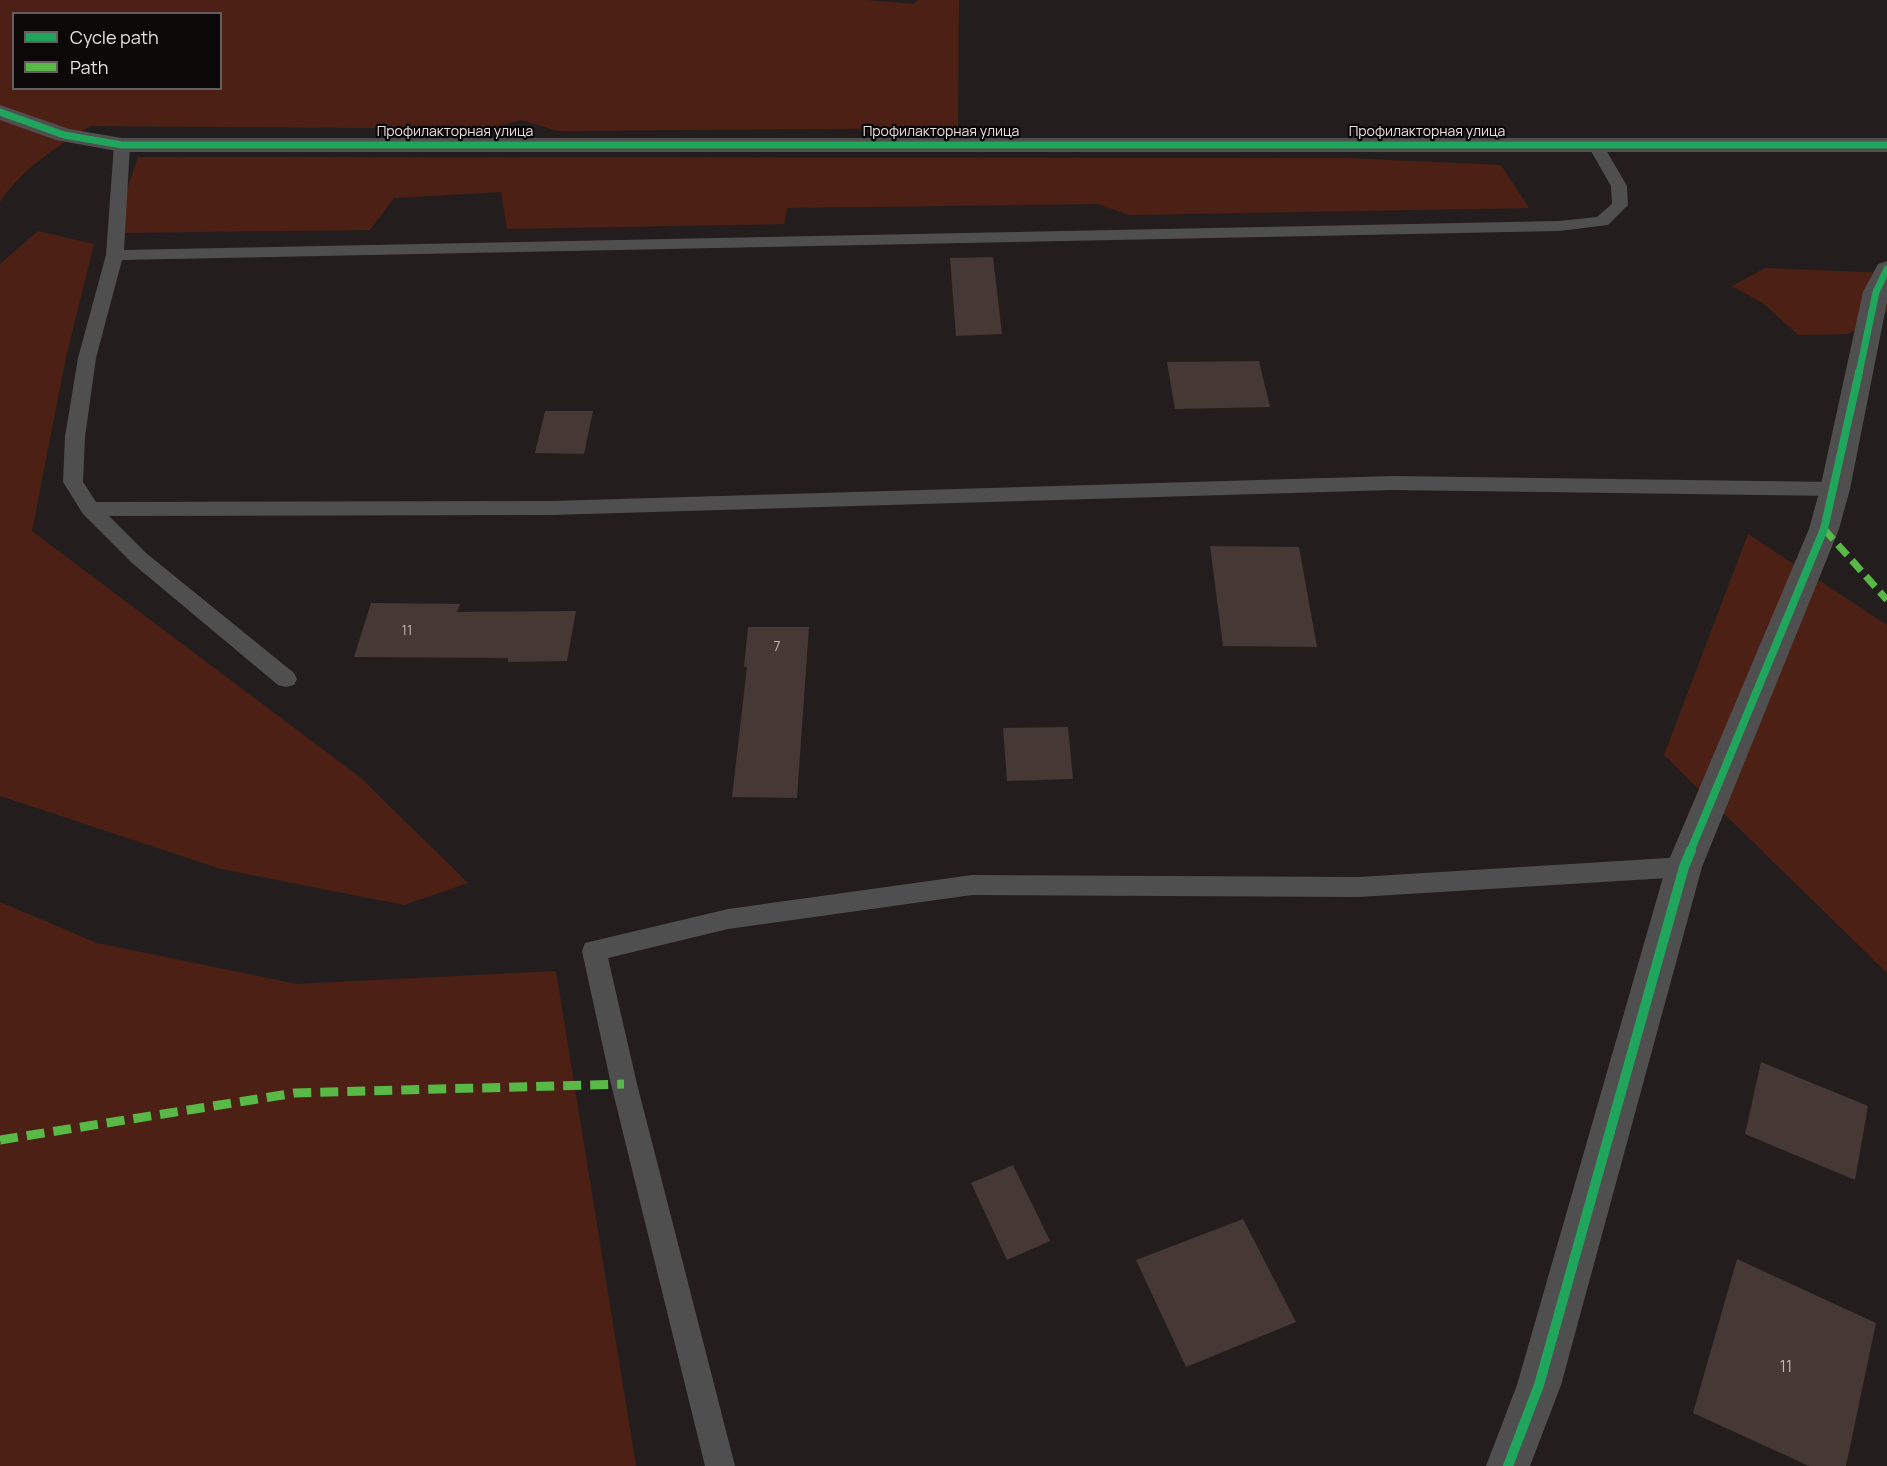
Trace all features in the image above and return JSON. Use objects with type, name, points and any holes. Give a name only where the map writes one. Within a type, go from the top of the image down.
[{"type":"street","name":"Профилакторная улица","points":[[0,112],[64,135],[122,145],[1887,145]]},
{"type":"street","points":[[1508,1466],[1539,1385],[1684,867],[1824,529],[1883,287]]},
{"type":"lane","points":[[122,145],[115,255],[87,358],[75,437],[73,482],[90,510],[139,558],[286,680]]},
{"type":"lane","points":[[115,255],[1558,226],[1602,221],[1620,205],[1619,186],[1596,146]]},
{"type":"lane","points":[[90,510],[552,508],[1393,483],[1835,489]]},
{"type":"lane","points":[[720,1466],[624,1084],[594,951],[728,919],[972,885],[1359,887],[1684,867]]},
{"type":"shaded area","points":[[0,0],[867,0],[913,4],[918,0],[959,0],[958,128],[558,131],[521,120],[490,129],[90,126],[29,169],[0,202]]},
{"type":"shaded area","points":[[138,157],[1347,158],[1501,165],[1529,208],[1129,215],[1098,204],[787,208],[784,224],[507,229],[501,192],[394,198],[370,230],[112,233]]},
{"type":"shaded area","points":[[38,231],[94,244],[66,357],[32,531],[361,778],[468,883],[404,905],[221,869],[0,796],[0,264]]},
{"type":"shaded area","points":[[1765,268],[1887,273],[1887,312],[1848,334],[1798,335],[1764,304],[1732,286]]},
{"type":"shaded area","points":[[1748,534],[1887,625],[1887,973],[1664,755]]},
{"type":"shaded area","points":[[0,902],[97,943],[297,984],[556,971],[636,1466],[0,1466]]},
{"type":"building","points":[[993,257],[1002,334],[956,336],[950,258]]},
{"type":"building","points":[[1259,361],[1270,407],[1175,409],[1167,362]]},
{"type":"building","points":[[545,411],[593,411],[584,454],[535,453]]},
{"type":"building","points":[[1210,546],[1299,547],[1317,647],[1223,646]]},
{"type":"building","points":[[371,603],[460,604],[457,612],[576,611],[567,661],[508,662],[508,658],[354,657]]},
{"type":"building","points":[[748,627],[809,627],[797,798],[732,797],[747,667],[744,667]]},
{"type":"building","points":[[1068,727],[1073,779],[1007,781],[1003,728]]},
{"type":"building","points":[[1761,1062],[1868,1106],[1855,1180],[1745,1134]]},
{"type":"building","points":[[1013,1165],[1050,1241],[1007,1260],[971,1183]]},
{"type":"building","points":[[1243,1219],[1296,1322],[1186,1367],[1136,1260]]},
{"type":"building","points":[[1737,1259],[1876,1323],[1846,1466],[1809,1466],[1693,1413]]},
{"type":"marked path","points":[[1824,529],[1887,600]]},
{"type":"marked path","points":[[0,1140],[295,1093],[624,1084]]},
{"type":"cycle path","points":[[0,112],[64,135],[122,145],[1887,145]]},
{"type":"cycle path","points":[[1508,1466],[1539,1385],[1684,867],[1824,529],[1835,489],[1876,292],[1887,269]]}]
